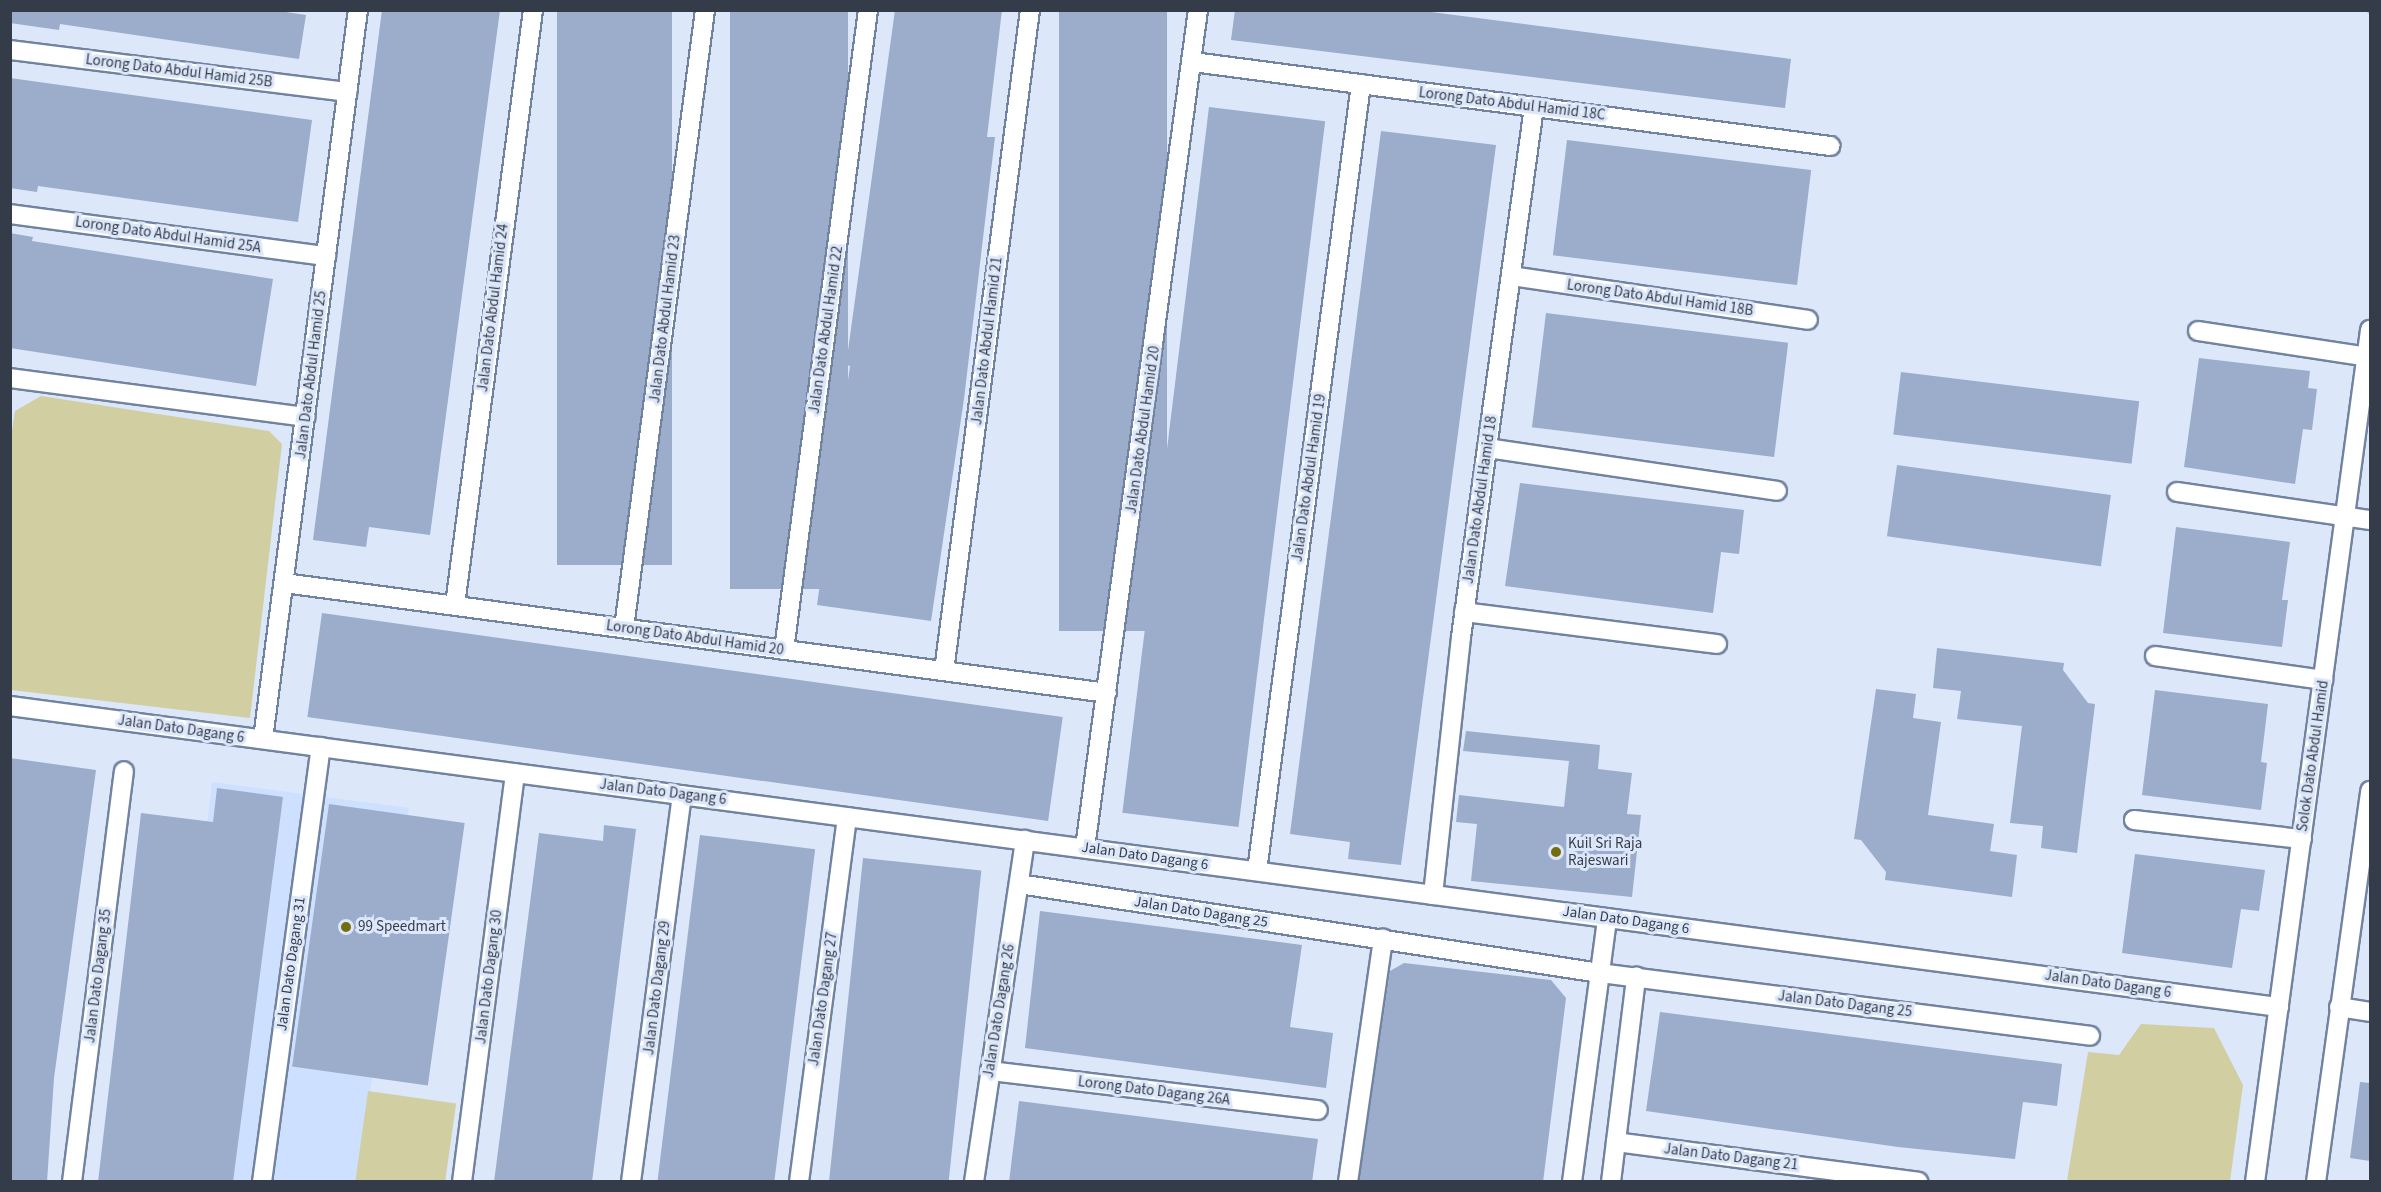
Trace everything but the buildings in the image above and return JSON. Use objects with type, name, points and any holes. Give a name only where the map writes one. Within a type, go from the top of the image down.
[{"type":"street","name":"Jalan Dato Abdul Hamid 25","points":[[263,740],[358,10]]},
{"type":"street","name":"Jalan Dato Abdul Hamid 24","points":[[455,605],[533,10]]},
{"type":"street","name":"Jalan Dato Abdul Hamid 23","points":[[624,628],[705,10]]},
{"type":"street","name":"Jalan Dato Abdul Hamid 22","points":[[784,650],[868,10]]},
{"type":"street","name":"Jalan Dato Abdul Hamid 21","points":[[944,671],[1030,10]]},
{"type":"street","name":"Jalan Dato Abdul Hamid 20","points":[[1085,848],[1193,62],[1198,10]]},
{"type":"street","name":"Lorong Dato Abdul Hamid 25B","points":[[10,50],[347,92]]},
{"type":"street","name":"Lorong Dato Abdul Hamid 18C","points":[[1193,62],[1830,146]]},
{"type":"street","name":"Jalan Dato Abdul Hamid 19","points":[[1257,871],[1361,84]]},
{"type":"street","name":"Jalan Dato Abdul Hamid 18","points":[[1433,895],[1464,612],[1534,107]]},
{"type":"street","name":"Lorong Dato Abdul Hamid 25A","points":[[10,214],[326,256]]},
{"type":"street","name":"Lorong Dato Abdul Hamid 18B","points":[[1511,276],[1808,320]]},
{"type":"street","name":"Solok Dato Abdul Hamid","points":[[2255,1182],[2370,330]]},
{"type":"street","points":[[2198,331],[2367,357]]},
{"type":"street","points":[[10,378],[305,417]]},
{"type":"street","points":[[1487,448],[1778,490]]},
{"type":"street","points":[[2177,492],[2370,520]]},
{"type":"street","name":"Lorong Dato Abdul Hamid 20","points":[[284,583],[1107,693]]},
{"type":"street","points":[[1464,612],[1717,644]]},
{"type":"street","points":[[2155,656],[2323,680]]},
{"type":"street","name":"Jalan Dato Dagang 6","points":[[10,706],[2279,1007]]},
{"type":"street","name":"Jalan Dato Dagang 31","points":[[262,1182],[321,747]]},
{"type":"street","name":"Jalan Dato Dagang 35","points":[[72,1182],[124,771]]},
{"type":"street","name":"Jalan Dato Dagang 30","points":[[462,1182],[515,773]]},
{"type":"street","points":[[2316,1182],[2339,1007],[2366,848],[2370,791]]},
{"type":"street","name":"Jalan Dato Dagang 29","points":[[631,1182],[682,795]]},
{"type":"street","name":"Jalan Dato Dagang 27","points":[[799,1182],[848,817]]},
{"type":"street","points":[[2134,820],[2302,839]]},
{"type":"street","name":"Jalan Dato Dagang 26","points":[[974,1182],[1025,840]]},
{"type":"street","name":"Jalan Dato Dagang 25","points":[[1019,884],[1600,973],[2090,1036]]},
{"type":"street","points":[[1572,1182],[1607,918]]},
{"type":"street","points":[[1348,1182],[1383,939]]},
{"type":"street","points":[[1611,1182],[1636,977]]},
{"type":"street","points":[[2339,1007],[2370,1012]]},
{"type":"street","name":"Lorong Dato Dagang 26A","points":[[990,1071],[1318,1110]]},
{"type":"street","name":"Jalan Dato Dagang 21","points":[[1616,1142],[1918,1182]]},
{"type":"shaded area","points":[[41,396],[269,431],[282,444],[250,718],[11,690],[11,437],[15,411]]},
{"type":"shaded area","points":[[212,782],[409,808],[358,1181],[159,1182],[179,1068]]},
{"type":"shaded area","points":[[2141,1024],[2214,1028],[2243,1085],[2230,1181],[2067,1181],[2088,1052],[2119,1055]]},
{"type":"shaded area","points":[[368,1091],[456,1103],[445,1182],[355,1181]]},
{"type":"place","name":"Kuil Sri Raja Rajeswari","points":[[1556,852]]},
{"type":"place","name":"99 Speedmart","points":[[346,927]]}]
